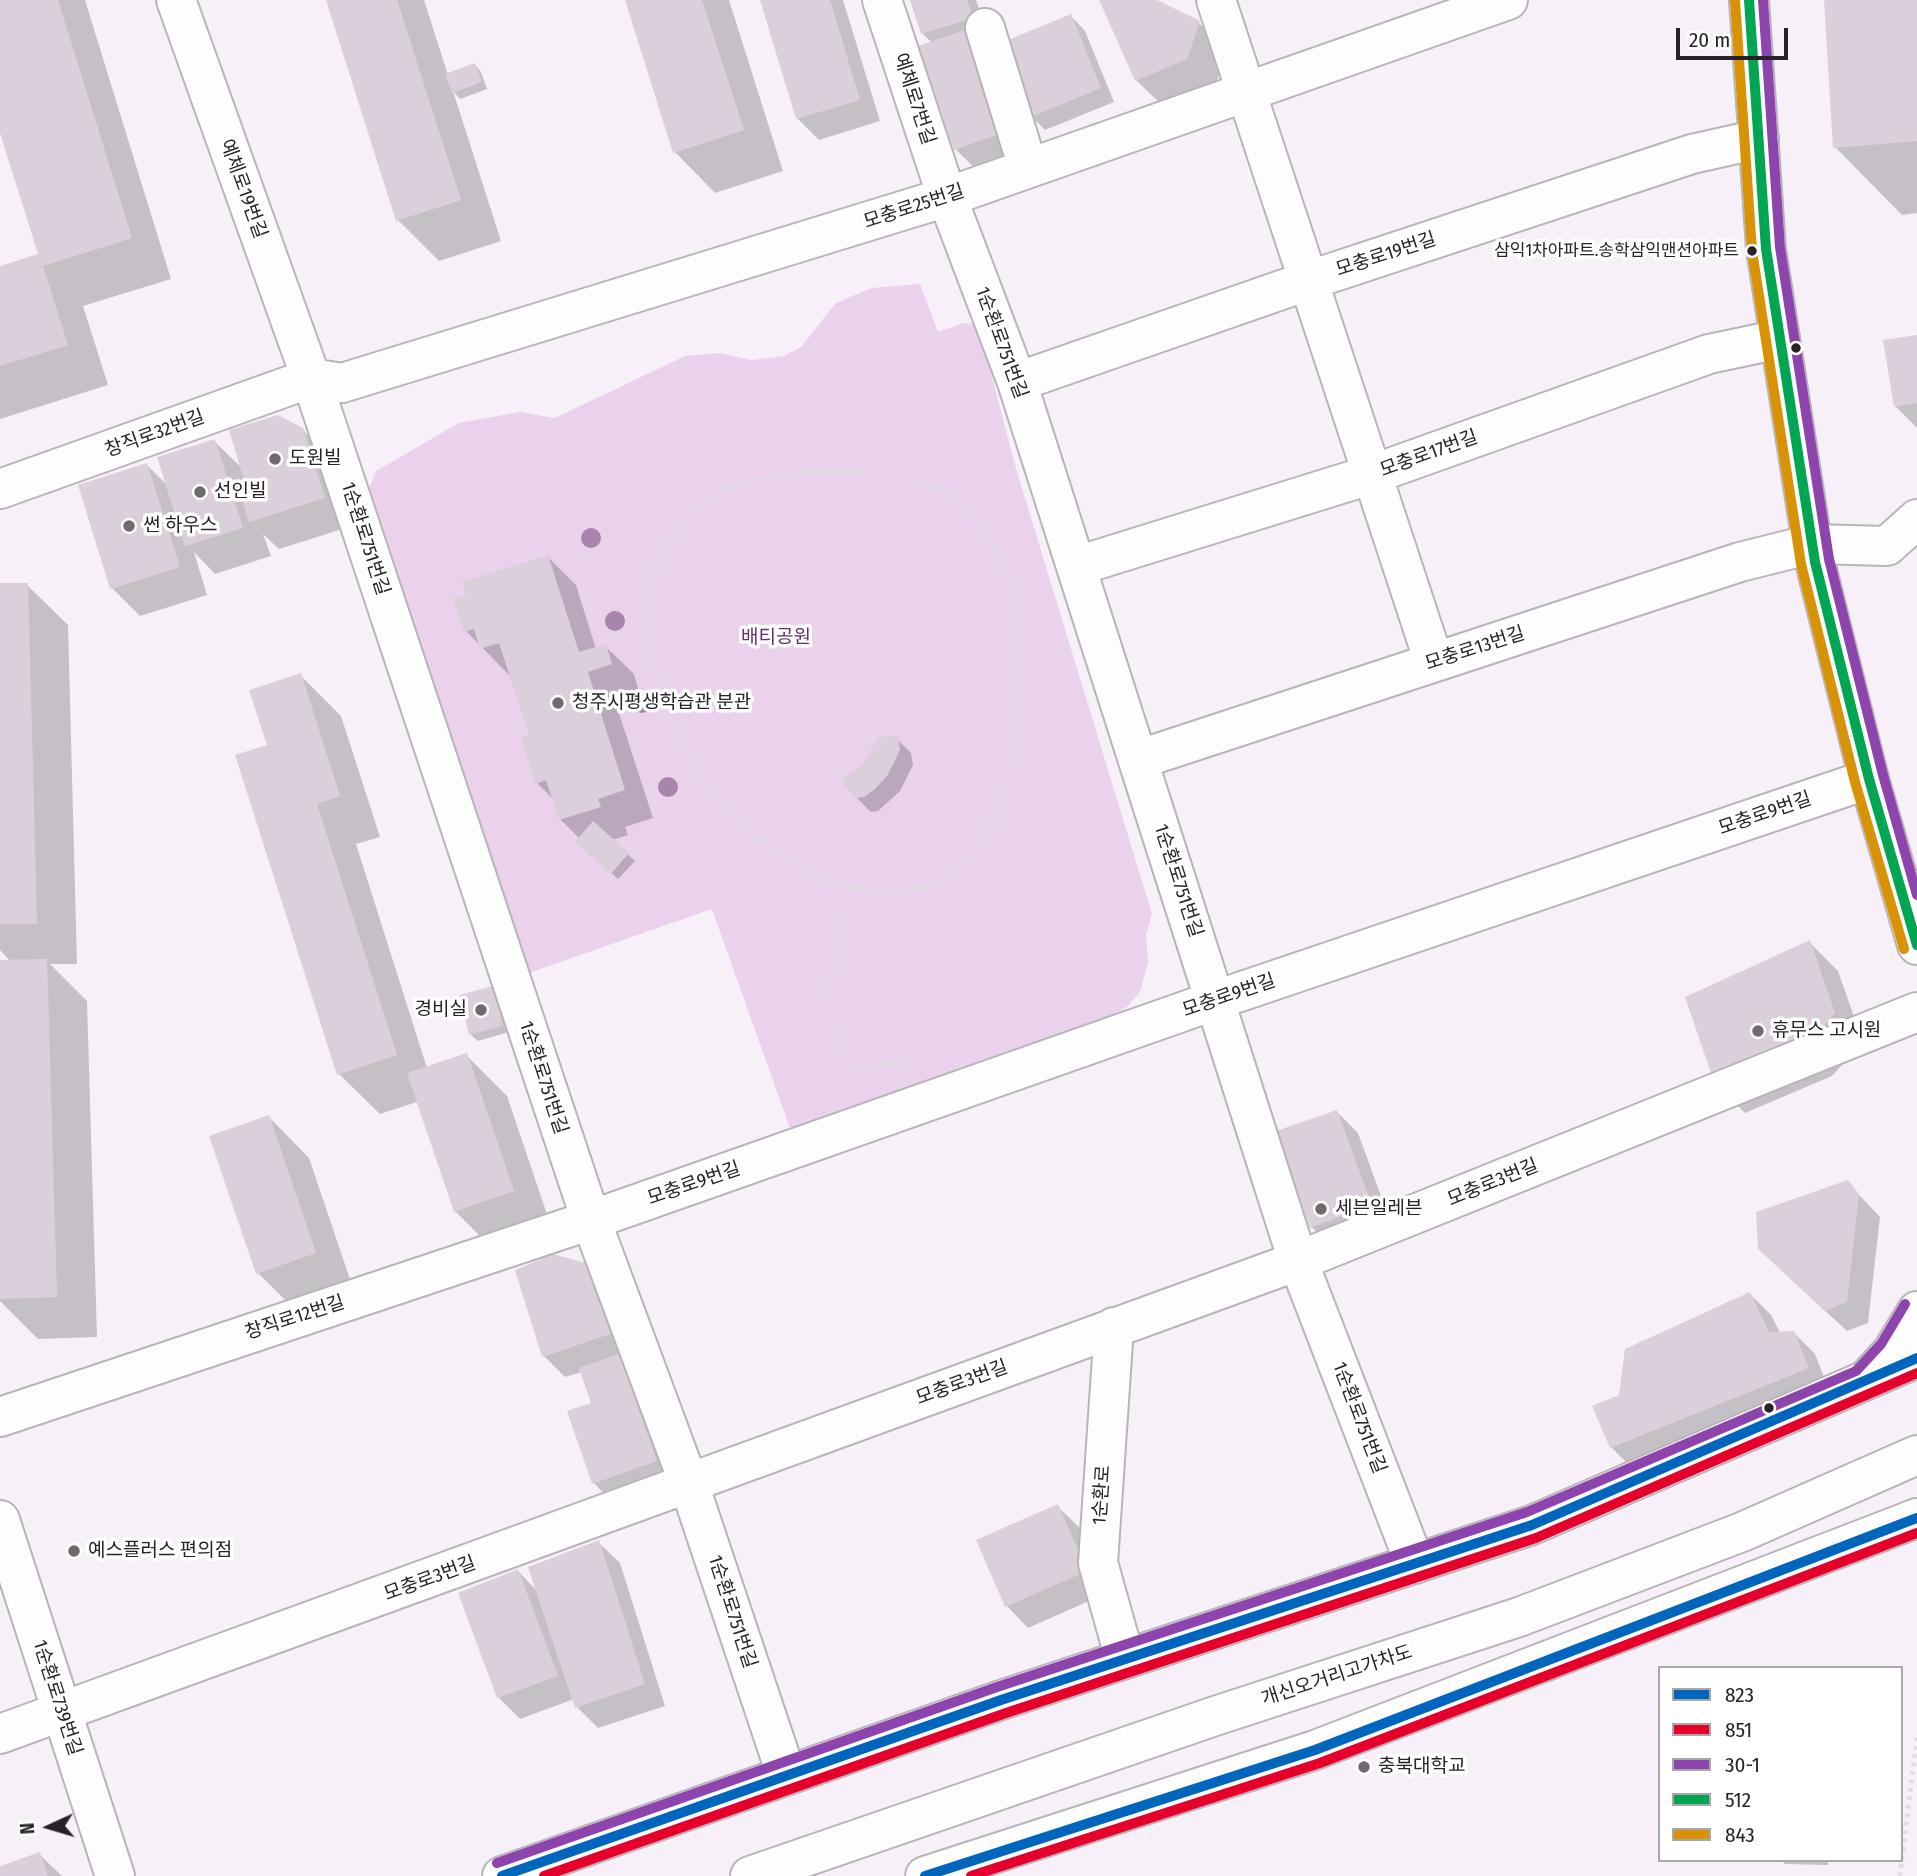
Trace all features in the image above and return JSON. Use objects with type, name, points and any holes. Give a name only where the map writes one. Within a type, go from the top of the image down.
[{"type":"street","name":"예체로19번길","points":[[176,0],[311,378]]},
{"type":"street","name":"예체로7번길","points":[[882,0],[947,197]]},
{"type":"street","points":[[1216,0],[1434,662]]},
{"type":"street","name":"모충로25번길","points":[[311,378],[342,383],[947,197],[1508,0]]},
{"type":"street","points":[[1749,0],[1766,249],[1812,544],[1869,779],[1917,945]]},
{"type":"street","points":[[985,28],[1028,168]]},
{"type":"street","name":"모충로19번길","points":[[1017,382],[1310,280],[1692,154],[1759,139]]},
{"type":"street","name":"1순환로751번길","points":[[947,197],[1017,382],[1140,759],[1298,1261],[1415,1563]]},
{"type":"street","name":"모충로17번길","points":[[1077,566],[1373,474],[1709,354],[1780,339]]},
{"type":"street","name":"창직로32번길","points":[[0,489],[311,378]]},
{"type":"street","name":"1순환로751번길","points":[[311,378],[590,1220],[689,1484],[786,1773]]},
{"type":"street","name":"모충로13번길","points":[[1140,759],[1740,562],[1812,544],[1887,547],[1917,519]]},
{"type":"street","name":"모충로9번길","points":[[590,1220],[1216,1000],[1869,779]]},
{"type":"street","name":"모충로3번길","points":[[0,1734],[1298,1261],[1917,1012]]},
{"type":"street","name":"창직로12번길","points":[[0,1417],[590,1220]]},
{"type":"street","points":[[1864,1383],[1892,1352],[1917,1311]]},
{"type":"street","name":"1순환로","points":[[1114,1327],[1098,1563],[1125,1659]]},
{"type":"street","points":[[502,1876],[786,1773],[1532,1525],[1917,1358]]},
{"type":"street","name":"개신오거리고가차도","points":[[750,1876],[1215,1716],[1519,1616],[1742,1532],[1917,1455]]},
{"type":"street","points":[[925,1876],[1315,1751],[1917,1518]]},
{"type":"street","name":"1순환로739번길","points":[[0,1520],[115,1876]]},
{"type":"path","points":[[740,822],[697,774],[669,719],[653,652],[650,625],[655,573],[676,527],[690,510],[729,487],[804,473],[871,472]]},
{"type":"path","points":[[755,838],[802,870],[851,888],[874,893],[911,891],[944,880],[966,864],[992,827],[1018,732],[1022,678],[1020,636],[1011,588],[996,547],[974,516],[950,495],[906,478]]},
{"type":"path","points":[[851,888],[850,909],[828,993],[836,1037],[848,1062],[856,1070],[865,1071],[883,1062],[891,1062],[906,1069],[910,1077]]},
{"type":"path","points":[[1903,1851],[1917,1736]]},
{"type":"green space","name":"배티공원","points":[[920,284],[938,332],[964,323],[978,324],[1017,472],[1152,914],[1146,935],[1148,962],[1140,992],[1128,1006],[1110,1018],[792,1134],[712,909],[523,975],[369,509],[369,489],[376,471],[459,423],[520,412],[555,418],[685,356],[719,353],[752,360],[784,356],[801,347],[835,304],[872,288]]},
{"type":"building","points":[[0,0],[58,0],[132,238],[43,266],[68,345],[0,366],[0,266],[38,254],[0,133]]},
{"type":"building","points":[[326,0],[397,0],[461,200],[396,221]]},
{"type":"building","points":[[625,0],[702,0],[744,130],[673,153]]},
{"type":"building","points":[[760,0],[830,0],[860,100],[796,119]]},
{"type":"building","points":[[910,0],[967,0],[973,18],[921,34]]},
{"type":"building","points":[[1099,0],[1157,0],[1200,21],[1187,59],[1135,81]]},
{"type":"building","points":[[1824,0],[1917,0],[1917,141],[1833,148]]},
{"type":"building","points":[[1071,14],[1101,88],[1030,117],[1001,43]]},
{"type":"building","points":[[976,26],[1011,130],[954,150],[918,46]]},
{"type":"building","points":[[475,63],[482,82],[452,93],[445,74]]},
{"type":"building","points":[[1917,335],[1917,403],[1894,407],[1883,340]]},
{"type":"building","name":"도원빌","points":[[278,415],[303,428],[325,498],[249,522],[239,489],[246,487],[229,430]]},
{"type":"building","name":"선인빌","points":[[215,439],[243,528],[185,546],[157,457]]},
{"type":"building","name":"썬 하우스","points":[[147,463],[180,567],[110,589],[78,485]]},
{"type":"building","name":"청주시평생학습관 분관","points":[[548,555],[579,652],[606,644],[612,664],[588,672],[625,790],[598,799],[601,807],[559,820],[546,780],[535,784],[521,737],[529,735],[499,643],[480,649],[474,629],[464,632],[453,599],[466,595],[462,582]]},
{"type":"building","points":[[0,583],[28,583],[37,924],[0,924]]},
{"type":"building","points":[[301,673],[340,796],[317,804],[397,1055],[337,1075],[235,755],[267,745],[249,690]]},
{"type":"building","points":[[898,737],[900,750],[887,776],[864,797],[855,798],[843,783],[846,775],[861,767],[878,738]]},
{"type":"building","points":[[593,821],[629,853],[611,874],[575,842]]},
{"type":"building","name":"휴무스 고시원","points":[[1810,940],[1835,1013],[1804,1048],[1715,1085],[1685,997]]},
{"type":"building","points":[[47,959],[57,1297],[0,1299],[0,960]]},
{"type":"building","name":"경비실","points":[[493,986],[503,1026],[469,1035],[459,995]]},
{"type":"building","points":[[467,1053],[514,1191],[454,1212],[407,1073]]},
{"type":"building","points":[[1337,1110],[1372,1205],[1310,1228],[1276,1131]]},
{"type":"building","points":[[269,1115],[316,1253],[256,1274],[209,1136]]},
{"type":"building","points":[[1848,1180],[1859,1194],[1847,1302],[1825,1311],[1758,1249],[1756,1212]]},
{"type":"building","points":[[553,1254],[589,1264],[613,1333],[542,1357],[515,1270]]},
{"type":"building","points":[[1750,1292],[1769,1332],[1794,1331],[1809,1368],[1610,1448],[1592,1406],[1619,1395],[1625,1349]]},
{"type":"building","points":[[619,1354],[657,1461],[592,1484],[567,1411],[591,1403],[579,1368]]},
{"type":"building","points":[[1058,1504],[1087,1571],[1005,1607],[976,1540]]},
{"type":"building","points":[[599,1540],[645,1684],[575,1708],[528,1567]]},
{"type":"building","points":[[518,1569],[558,1676],[497,1698],[458,1593]]},
{"type":"building","points":[[40,1852],[48,1876],[0,1876],[0,1866]]},
{"type":"transit line","name":"512","points":[[1749,0],[1766,249],[1815,562],[1869,779],[1917,945]]},
{"type":"transit line","name":"30-1","points":[[1763,0],[1780,247],[1829,559],[1883,775],[1917,895]]},
{"type":"transit line","name":"843","points":[[1735,1],[1752,251],[1801,564],[1855,782],[1904,949]]},
{"type":"transit line","name":"30-1","points":[[497,1863],[997,1687],[1527,1512],[1856,1371],[1881,1344],[1905,1304]]},
{"type":"transit line","name":"823","points":[[502,1876],[1001,1700],[1532,1525],[1917,1358]]},
{"type":"transit line","name":"851","points":[[544,1876],[1006,1713],[1536,1538],[1917,1373]]},
{"type":"transit line","name":"823","points":[[925,1876],[1315,1750],[1917,1518]]},
{"type":"transit line","name":"851","points":[[971,1876],[1320,1763],[1917,1533]]},
{"type":"place","name":"삼익1차아파트.송학삼익맨션아파트","points":[[1752,251]]},
{"type":"place","name":"도원빌","points":[[275,459]]},
{"type":"place","name":"선인빌","points":[[200,492]]},
{"type":"place","name":"썬 하우스","points":[[129,526]]},
{"type":"place","name":"청주시평생학습관 분관","points":[[558,703]]},
{"type":"place","name":"경비실","points":[[481,1010]]},
{"type":"place","name":"휴무스 고시원","points":[[1758,1031]]},
{"type":"place","name":"세븐일레븐","points":[[1321,1209]]},
{"type":"place","name":"예스플러스 편의점","points":[[74,1551]]},
{"type":"place","name":"충북대학교","points":[[1364,1767]]}]
